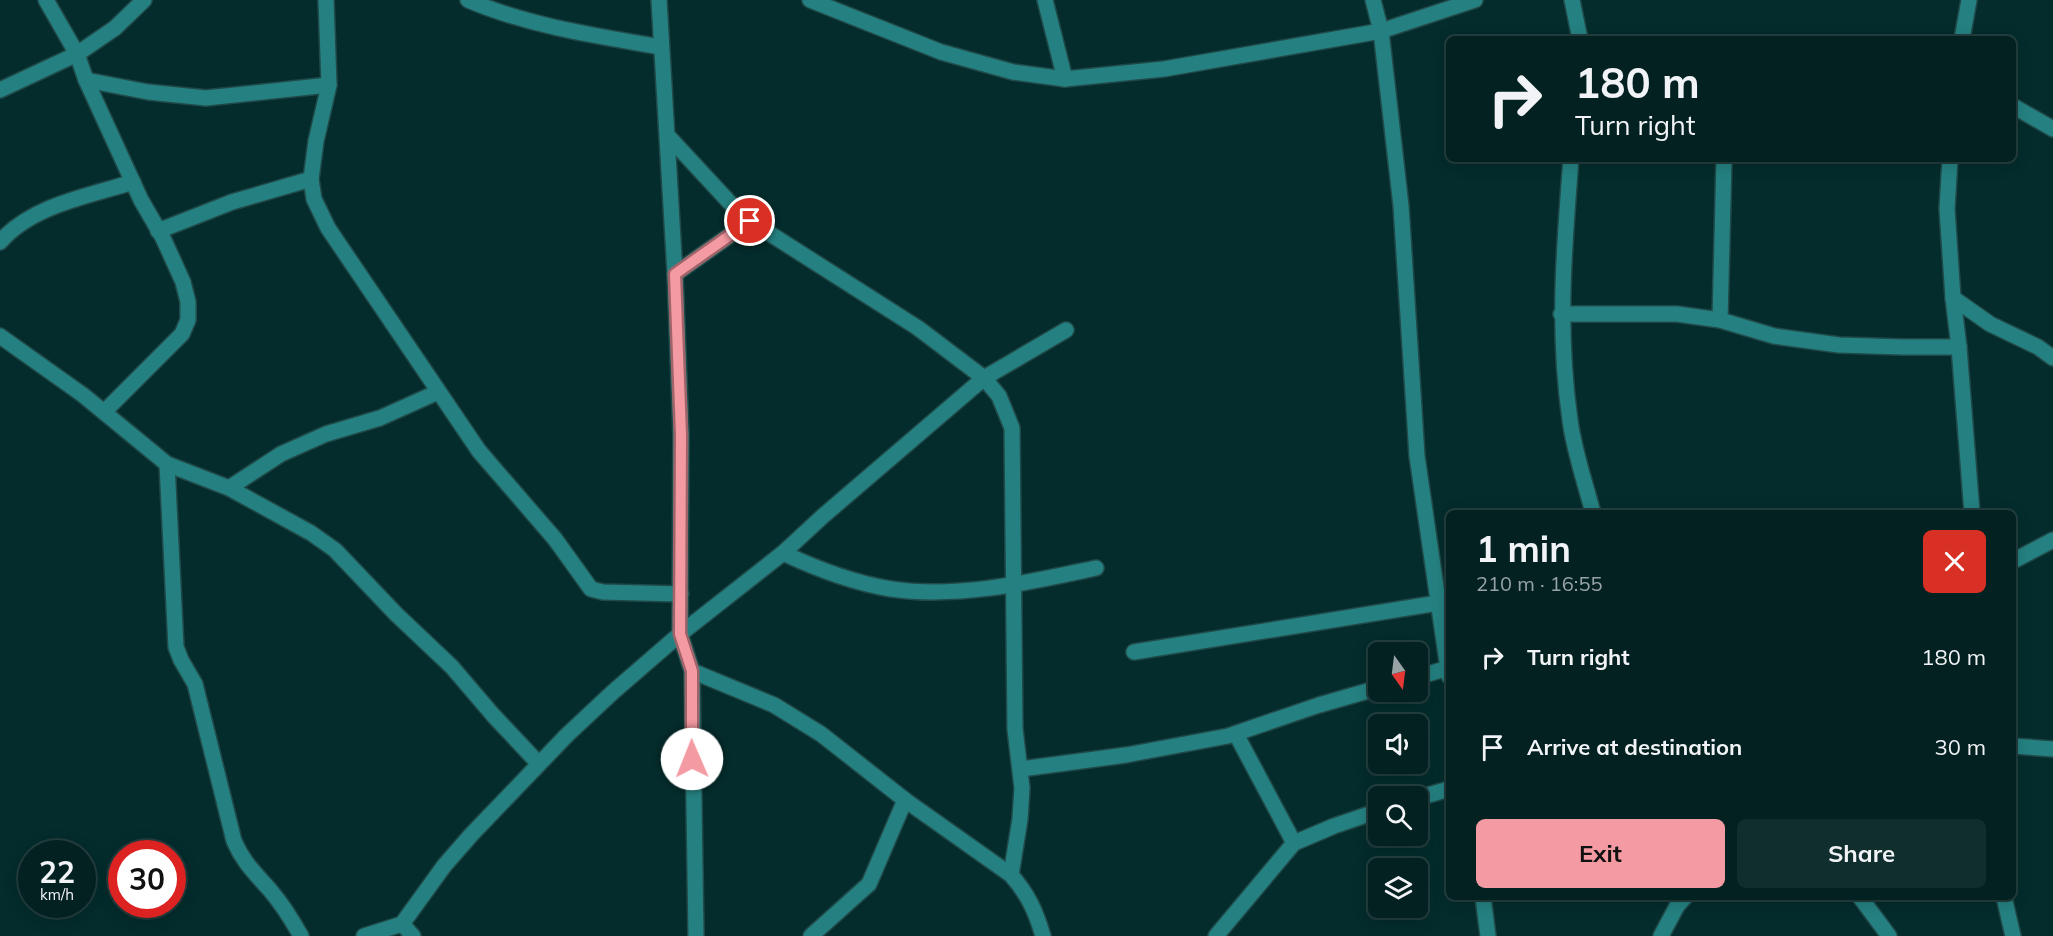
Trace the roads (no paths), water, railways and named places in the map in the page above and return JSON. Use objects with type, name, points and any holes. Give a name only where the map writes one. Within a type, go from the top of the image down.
[{"type":"street","points":[[46,0],[77,54],[86,80],[133,182],[183,282],[188,302],[188,320],[182,334],[104,412]]},
{"type":"street","points":[[0,90],[77,54],[115,28],[144,0]]},
{"type":"street","points":[[326,0],[329,85],[310,179],[314,199],[328,228],[479,451],[555,540],[591,589],[603,592],[681,594]]},
{"type":"street","points":[[468,0],[488,9],[597,37],[661,48]]},
{"type":"street","points":[[659,0],[675,274],[681,435],[680,634],[692,671],[696,936]]},
{"type":"street","points":[[810,0],[941,52],[1012,72],[1065,80],[1164,69],[1381,31],[1475,0]]},
{"type":"street","points":[[1045,0],[1065,80]]},
{"type":"street","points":[[1373,0],[1381,31],[1401,206],[1417,456],[1444,605],[1446,638]]},
{"type":"street","points":[[1572,0],[1579,36]]},
{"type":"street","points":[[1963,36],[1969,0]]},
{"type":"street","points":[[86,80],[148,92],[206,98],[329,85]]},
{"type":"street","points":[[2016,108],[2053,129]]},
{"type":"street","points":[[668,136],[731,204],[750,221],[918,328],[984,378],[999,396],[1012,428],[1015,729],[1021,769],[1020,819],[1011,875]]},
{"type":"street","points":[[1571,162],[1561,314],[1562,350],[1570,422],[1592,510]]},
{"type":"street","points":[[1720,320],[1724,162]]},
{"type":"street","points":[[1950,162],[1947,209],[1972,510]]},
{"type":"street","points":[[158,231],[232,202],[310,179]]},
{"type":"street","points":[[0,242],[8,232],[25,219],[133,182]]},
{"type":"street","points":[[675,274],[750,221]]},
{"type":"street","points":[[1953,298],[1990,324],[2037,347],[2053,358]]},
{"type":"street","points":[[1561,314],[1677,314],[1720,320],[1774,336],[1839,345],[1902,348],[1959,347]]},
{"type":"street","points":[[364,936],[402,924],[444,866],[539,764],[614,692],[680,634],[783,554],[823,516],[984,378],[1066,330]]},
{"type":"street","points":[[0,336],[104,412],[166,464],[229,488],[311,533],[334,549],[396,614],[452,667],[539,764]]},
{"type":"street","points":[[229,488],[281,454],[326,434],[380,418],[438,392]]},
{"type":"street","points":[[166,464],[176,646],[195,684],[234,841],[239,853],[244,862],[271,891],[302,936]]},
{"type":"street","points":[[2016,559],[2053,540]]},
{"type":"street","points":[[783,554],[850,579],[892,589],[965,591],[1013,585],[1096,568]]},
{"type":"street","points":[[1134,652],[1444,605]]},
{"type":"street","points":[[692,671],[774,705],[794,717],[836,745],[904,800],[1011,875],[1025,890],[1036,912],[1043,936]]},
{"type":"street","points":[[1428,675],[1446,672]]},
{"type":"street","points":[[1021,769],[1126,755],[1236,734],[1368,691]]},
{"type":"street","points":[[1236,734],[1294,843]]},
{"type":"street","points":[[2016,746],[2053,749]]},
{"type":"street","points":[[1428,795],[1446,790]]},
{"type":"street","points":[[811,936],[869,884],[904,800]]},
{"type":"street","points":[[1216,936],[1294,843],[1368,814]]},
{"type":"street","points":[[1483,900],[1488,936]]},
{"type":"street","points":[[1661,936],[1682,900]]},
{"type":"street","points":[[1862,900],[1889,936]]},
{"type":"street","points":[[2005,900],[2013,936]]},
{"type":"street","points":[[402,924],[413,936]]}]
